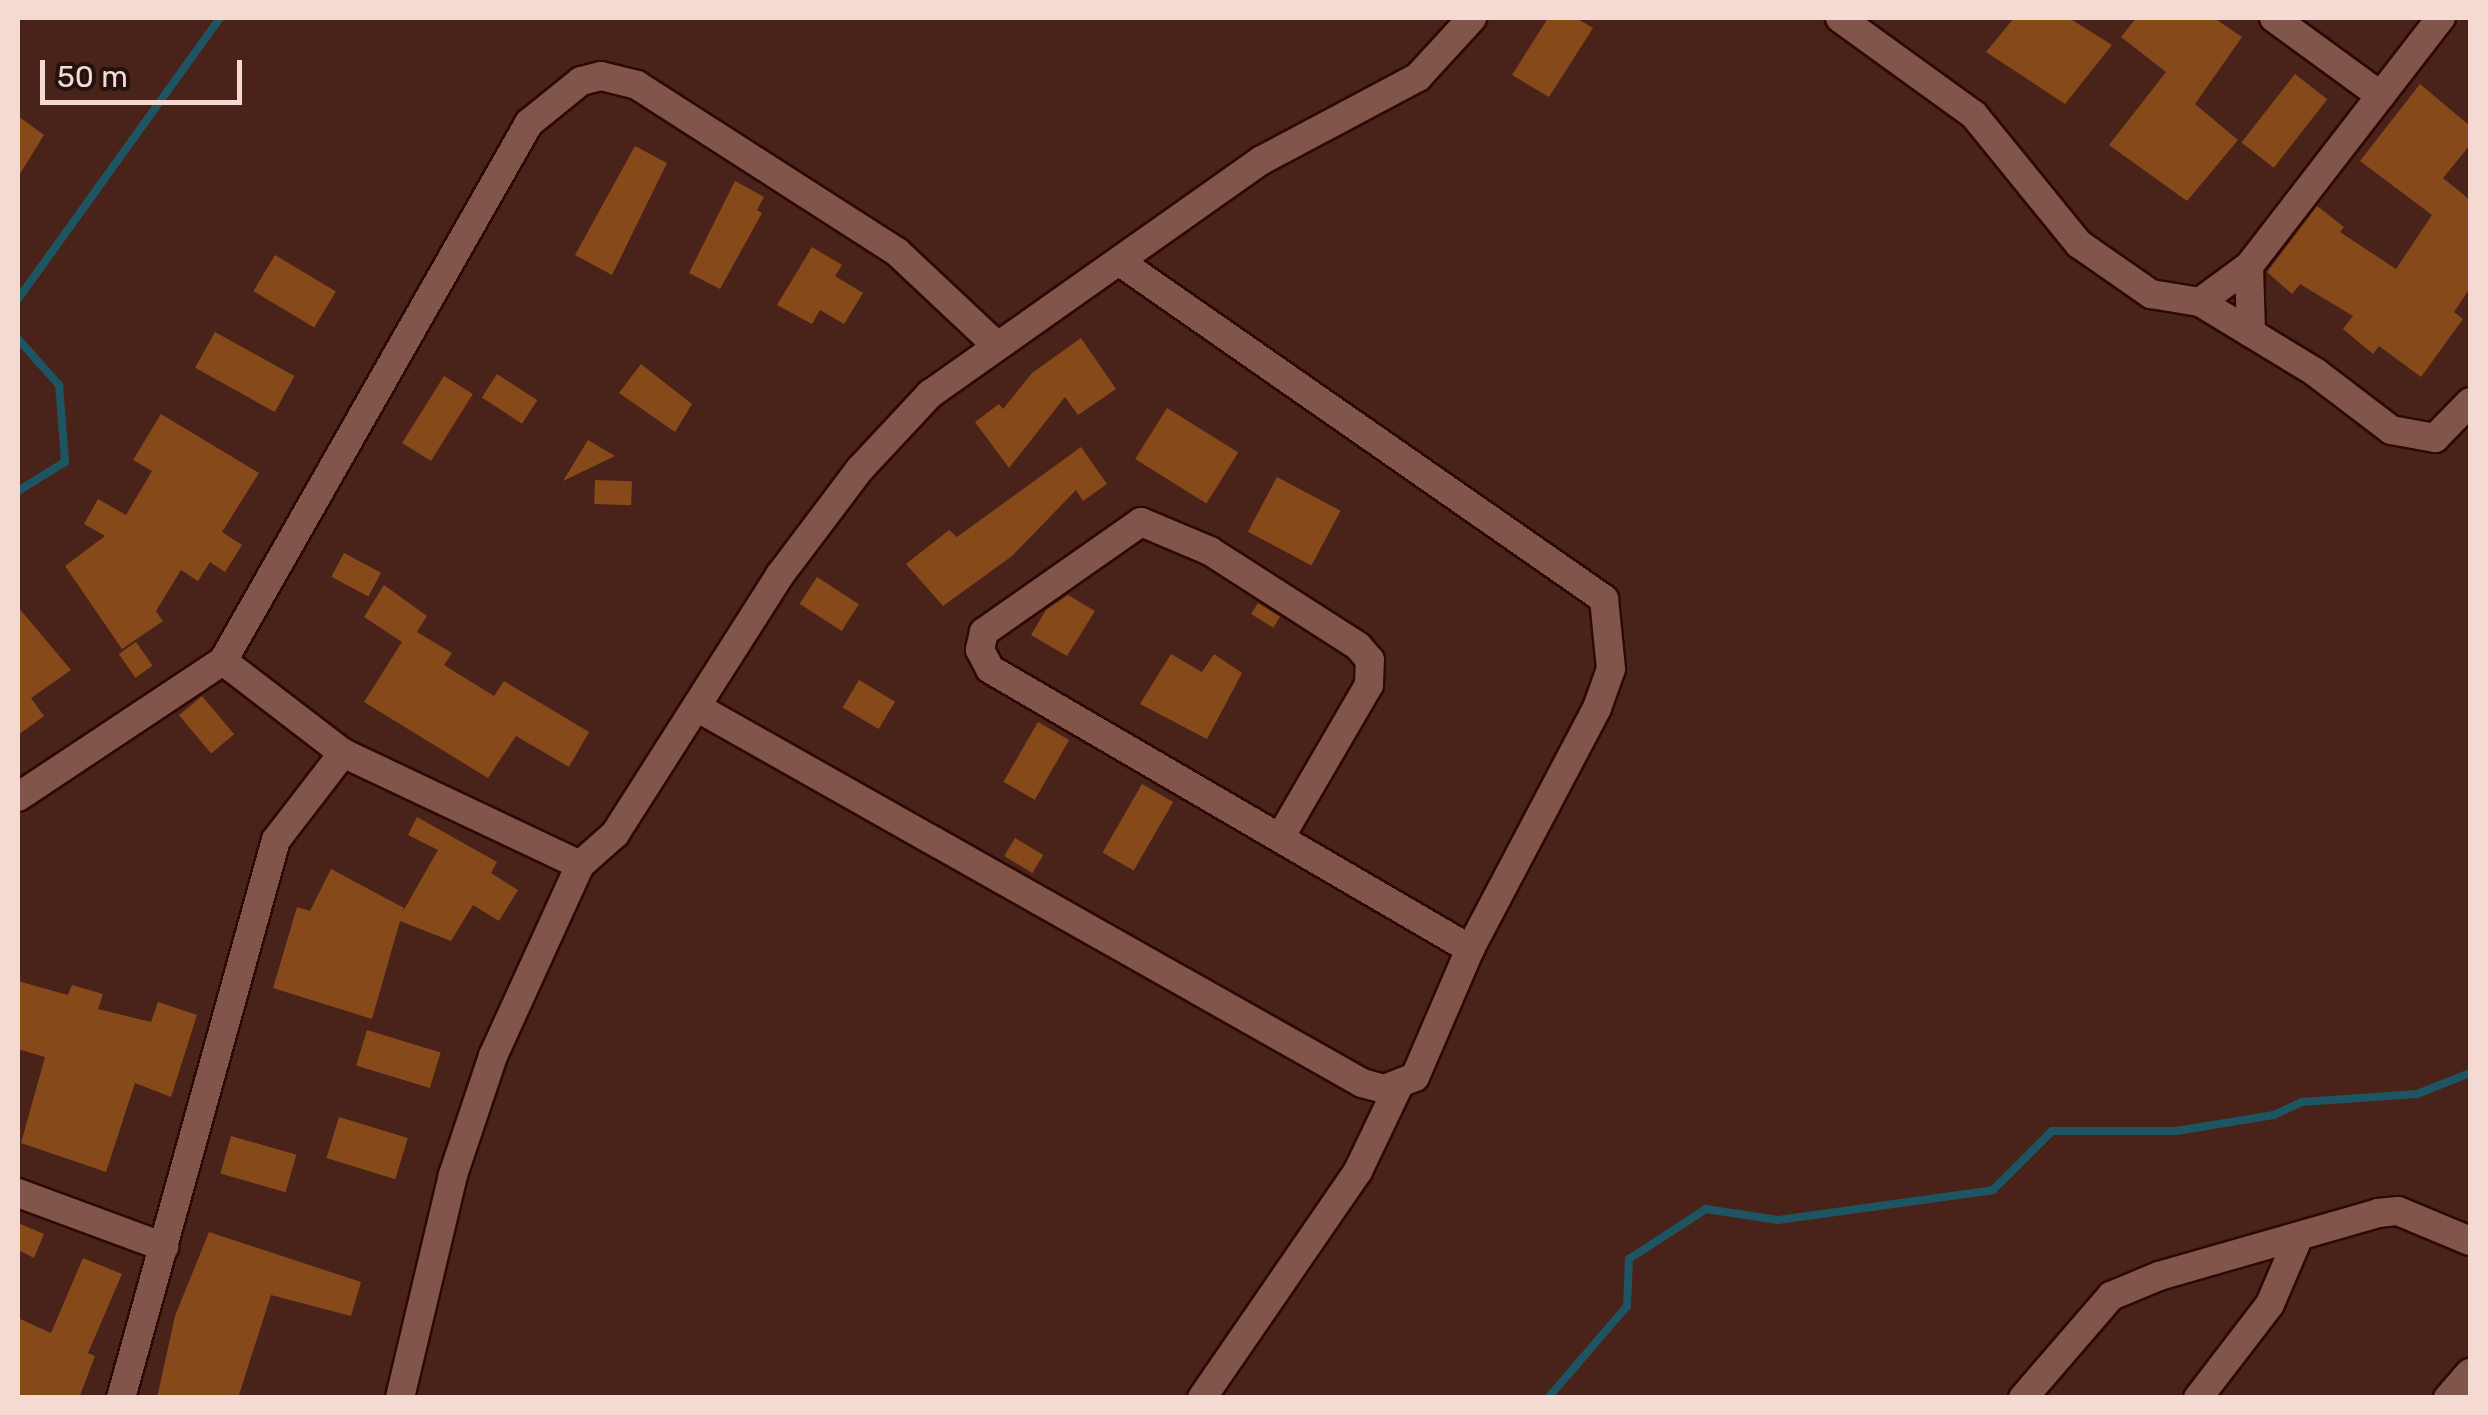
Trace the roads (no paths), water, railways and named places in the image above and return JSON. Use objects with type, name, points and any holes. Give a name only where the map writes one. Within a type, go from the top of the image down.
[{"type":"street","points":[[400,1398],[464,1141],[493,1056],[580,865],[615,834],[700,709],[780,574],[860,469],[930,394],[995,344],[1120,262],[1262,160],[1418,77],[1472,18]]},
{"type":"street","points":[[1840,18],[1974,115],[2079,244],[2150,294],[2200,302],[2406,435],[2435,438],[2470,402]]},
{"type":"street","points":[[2274,18],[2381,96]]},
{"type":"street","points":[[2200,302],[2249,266],[2441,18]]},
{"type":"street","points":[[18,797],[223,660],[529,122],[580,81],[601,76],[637,85],[897,252],[995,344]]},
{"type":"street","points":[[1120,262],[1604,599],[1611,669],[1598,708],[1470,948],[1415,1077],[1398,1087],[1358,1171],[1202,1398]]},
{"type":"street","points":[[2249,266],[2251,333]]},
{"type":"street","points":[[1281,836],[1370,685],[1370,660],[1358,646],[1210,551],[1141,522],[984,632],[980,650],[990,669],[1470,948]]},
{"type":"street","points":[[223,660],[343,753],[580,865]]},
{"type":"street","points":[[700,709],[1362,1083],[1398,1087]]},
{"type":"street","points":[[121,1398],[276,840],[343,753]]},
{"type":"street","points":[[18,1192],[164,1247]]},
{"type":"street","points":[[2023,1398],[2111,1296],[2175,1272],[2398,1211],[2470,1241]]},
{"type":"street","points":[[2198,1398],[2270,1304],[2297,1241]]},
{"type":"street","points":[[2448,1398],[2470,1375]]},
{"type":"waterway","points":[[18,299],[220,18]]},
{"type":"waterway","points":[[18,339],[59,385],[65,462],[18,491]]},
{"type":"waterway","points":[[1548,1398],[1627,1306],[1629,1259],[1706,1209],[1778,1220],[1993,1190],[2052,1131],[2176,1131],[2274,1115],[2302,1102],[2417,1094],[2470,1073]]}]
